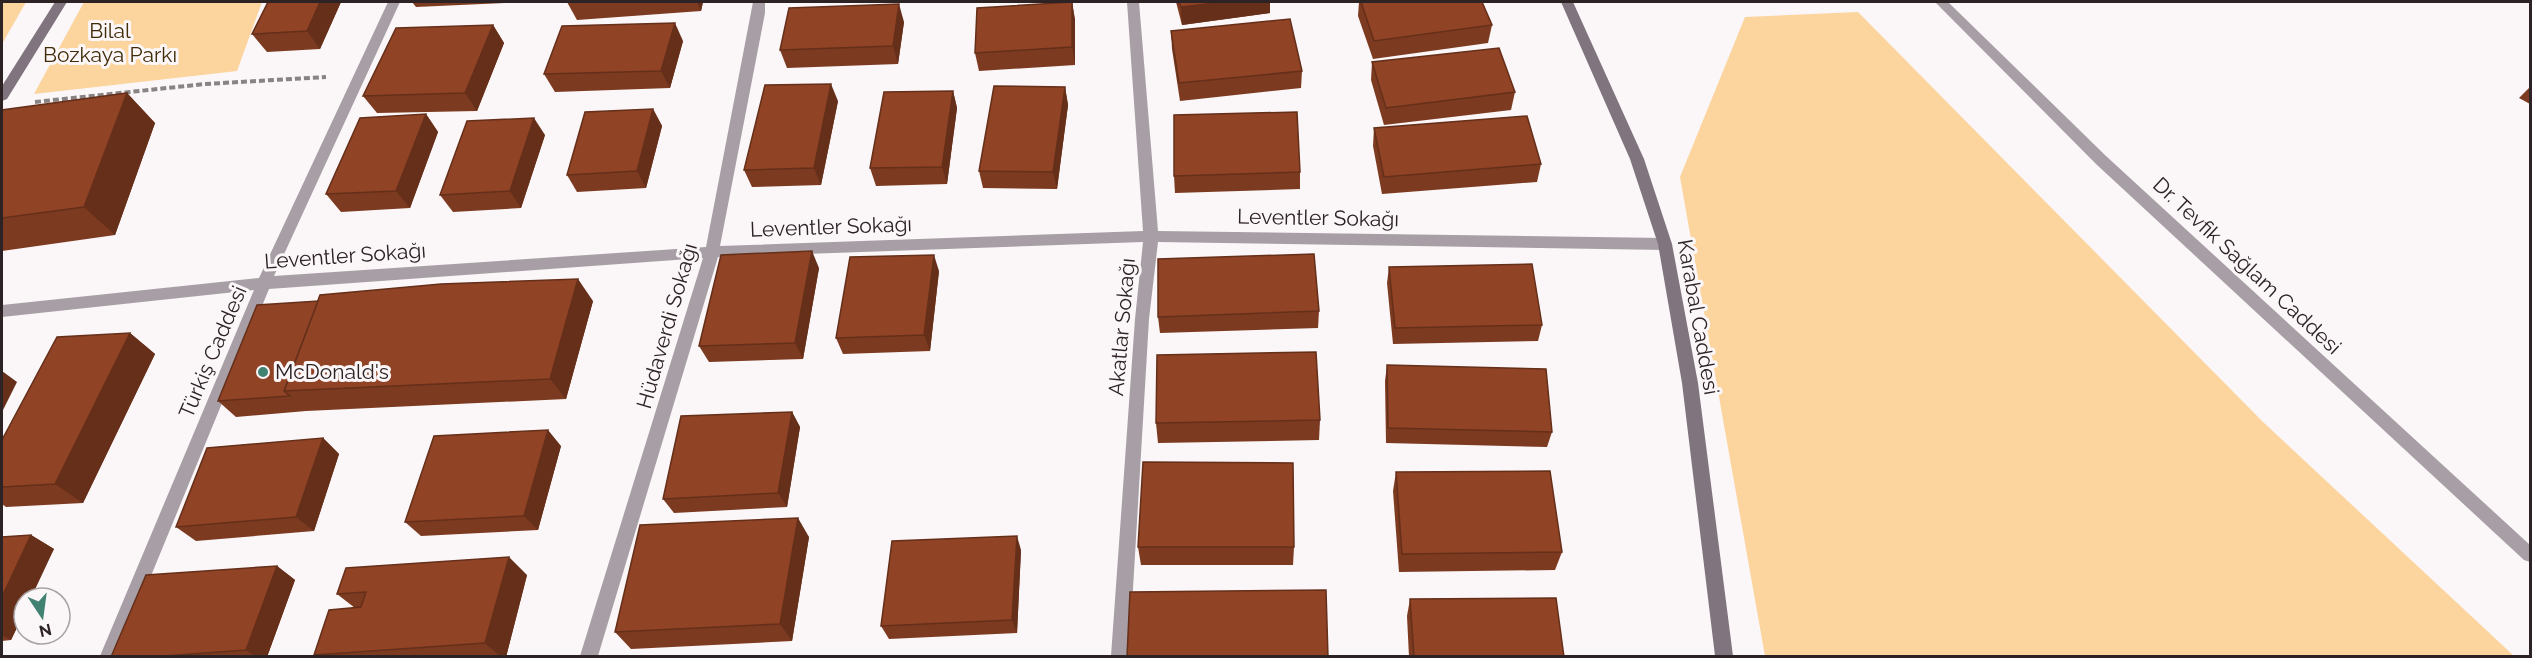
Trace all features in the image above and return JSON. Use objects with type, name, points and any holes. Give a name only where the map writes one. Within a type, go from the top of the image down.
[{"type":"street","points":[[2,96],[61,2]]},
{"type":"street","name":"Türkiş Caddesi","points":[[109,657],[264,283],[394,2]]},
{"type":"street","name":"Hüdaverdi Sokağı","points":[[589,657],[712,252],[759,13],[759,2]]},
{"type":"street","name":"Akatlar Sokağı","points":[[1120,657],[1141,331],[1151,236],[1133,2]]},
{"type":"street","name":"Karabal Caddesi","points":[[1567,2],[1638,159],[1665,244],[1690,383],[1724,657]]},
{"type":"street","name":"Dr. Tevfik Sağlam Caddesi","points":[[1941,2],[2101,160],[2530,555]]},
{"type":"street","name":"Leventler Sokağı","points":[[2,312],[264,283],[712,252],[1151,236],[1665,244]]},
{"type":"path","points":[[33,102],[205,84],[361,75]]},
{"type":"green space","points":[[2,2],[26,2],[2,44]]},
{"type":"green space","name":"Bilal Bozkaya Parkı","points":[[84,2],[262,2],[237,71],[34,94]]},
{"type":"green space","points":[[1858,12],[2263,422],[2514,656],[1765,656],[1680,177],[1745,17]]},
{"type":"building","points":[[268,2],[320,2],[307,31],[252,34]]},
{"type":"building","points":[[1072,2],[1072,47],[975,53],[977,8]]},
{"type":"building","points":[[1179,2],[1223,2],[1181,7]]},
{"type":"building","points":[[1361,2],[1482,2],[1492,25],[1374,41]]},
{"type":"building","points":[[899,4],[893,46],[780,50],[789,8]]},
{"type":"building","points":[[1290,19],[1302,71],[1179,83],[1171,31]]},
{"type":"building","points":[[675,23],[661,71],[544,74],[562,26]]},
{"type":"building","points":[[493,25],[465,93],[363,96],[396,28]]},
{"type":"building","points":[[1499,48],[1515,92],[1386,108],[1372,62]]},
{"type":"building","points":[[831,84],[814,168],[744,170],[765,85]]},
{"type":"building","points":[[994,86],[1065,87],[1053,172],[979,171]]},
{"type":"building","points":[[953,91],[942,167],[870,168],[884,92]]},
{"type":"building","points":[[127,93],[84,207],[2,218],[2,110]]},
{"type":"building","points":[[653,109],[637,171],[567,175],[585,112]]},
{"type":"building","points":[[1297,112],[1300,172],[1174,176],[1174,115]]},
{"type":"building","points":[[426,114],[396,191],[326,194],[360,118]]},
{"type":"building","points":[[1527,116],[1541,164],[1384,177],[1374,128]]},
{"type":"building","points":[[534,118],[510,191],[440,195],[467,121]]},
{"type":"building","points":[[812,251],[795,343],[699,346],[721,255]]},
{"type":"building","points":[[1314,254],[1319,311],[1158,317],[1158,259]]},
{"type":"building","points":[[934,255],[924,335],[836,338],[850,257]]},
{"type":"building","points":[[1532,264],[1542,325],[1395,328],[1389,267]]},
{"type":"building","points":[[578,279],[550,379],[284,391],[320,295],[441,284]]},
{"type":"building","points":[[318,301],[284,391],[290,396],[218,401],[257,305]]},
{"type":"building","points":[[130,333],[55,484],[2,487],[2,440],[57,337]]},
{"type":"building","points":[[1316,352],[1320,420],[1156,423],[1157,355]]},
{"type":"building","points":[[1387,365],[1546,369],[1552,432],[1388,428]]},
{"type":"building","points":[[792,412],[778,493],[663,499],[681,416]]},
{"type":"building","points":[[548,430],[524,516],[405,522],[434,436]]},
{"type":"building","points":[[323,438],[296,517],[176,527],[207,448]]},
{"type":"building","points":[[1143,462],[1293,463],[1294,547],[1138,547]]},
{"type":"building","points":[[1550,471],[1562,552],[1402,554],[1396,472]]},
{"type":"building","points":[[798,518],[780,624],[615,632],[640,525]]},
{"type":"building","points":[[31,535],[2,597],[2,537]]},
{"type":"building","points":[[1017,536],[1012,620],[881,626],[892,541]]},
{"type":"building","points":[[509,557],[485,643],[314,655],[329,610],[361,607],[366,592],[337,594],[346,568]]},
{"type":"building","points":[[277,566],[246,650],[151,657],[111,657],[146,575]]},
{"type":"building","points":[[1326,590],[1328,657],[1127,657],[1130,592]]},
{"type":"building","points":[[1556,598],[1564,657],[1414,657],[1410,599]]},
{"type":"place","name":"McDonald's","points":[[263,372]]}]
